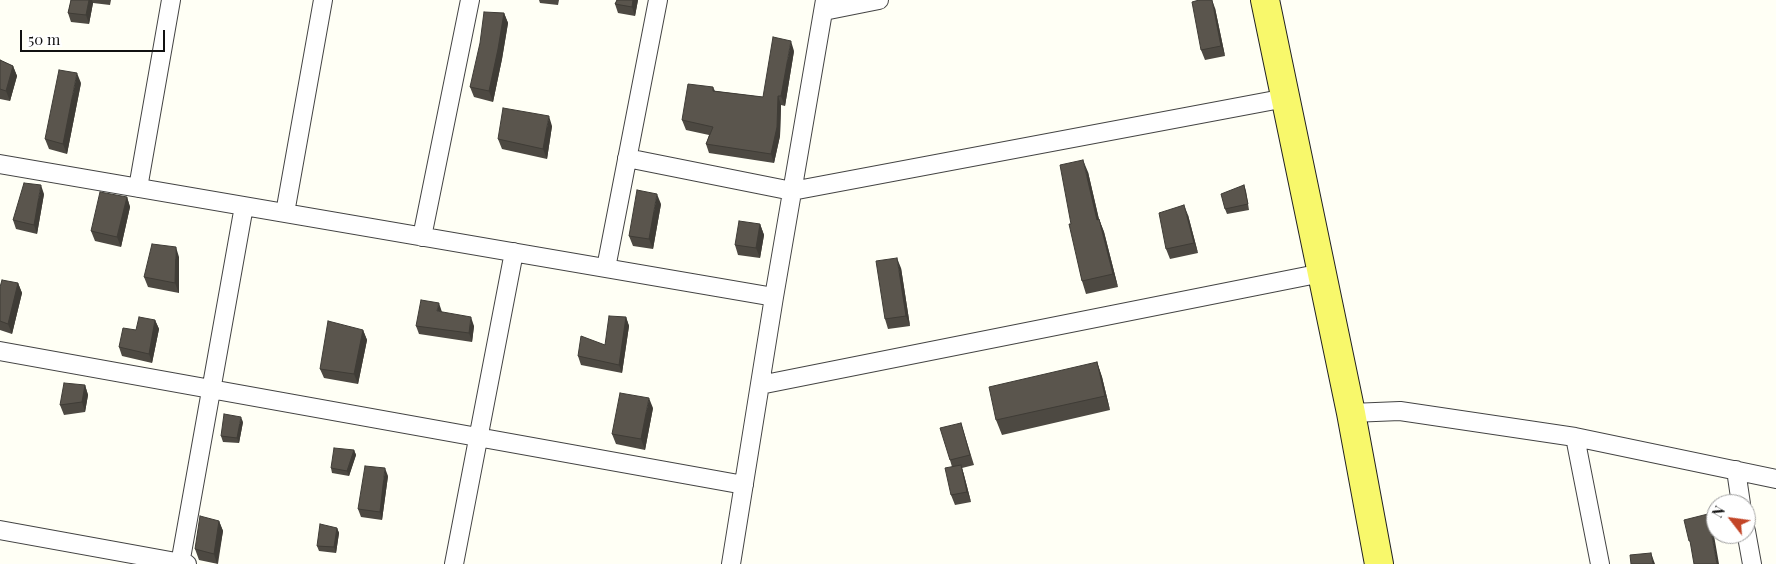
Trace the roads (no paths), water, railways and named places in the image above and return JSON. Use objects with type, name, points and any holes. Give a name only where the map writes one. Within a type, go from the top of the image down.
[{"type":"main road","points":[[1265,0],[1352,413],[1379,564]]},
{"type":"street","points":[[138,188],[171,0]]},
{"type":"street","points":[[285,213],[323,0]]},
{"type":"street","points":[[422,237],[470,0]]},
{"type":"street","points":[[606,268],[658,0]]},
{"type":"street","points":[[731,564],[774,298],[825,5],[879,0]]},
{"type":"street","points":[[627,158],[792,191],[1286,98]]},
{"type":"street","points":[[0,164],[774,298]]},
{"type":"street","points":[[0,530],[182,564],[244,206]]},
{"type":"street","points":[[454,564],[514,252]]},
{"type":"street","points":[[760,385],[1322,272]]},
{"type":"street","points":[[0,351],[744,485]]},
{"type":"street","points":[[1352,413],[1400,411],[1575,437],[1776,479]]},
{"type":"street","points":[[1575,437],[1600,564]]},
{"type":"street","points":[[1736,470],[1740,494]]},
{"type":"street","points":[[1748,544],[1752,564]]}]
